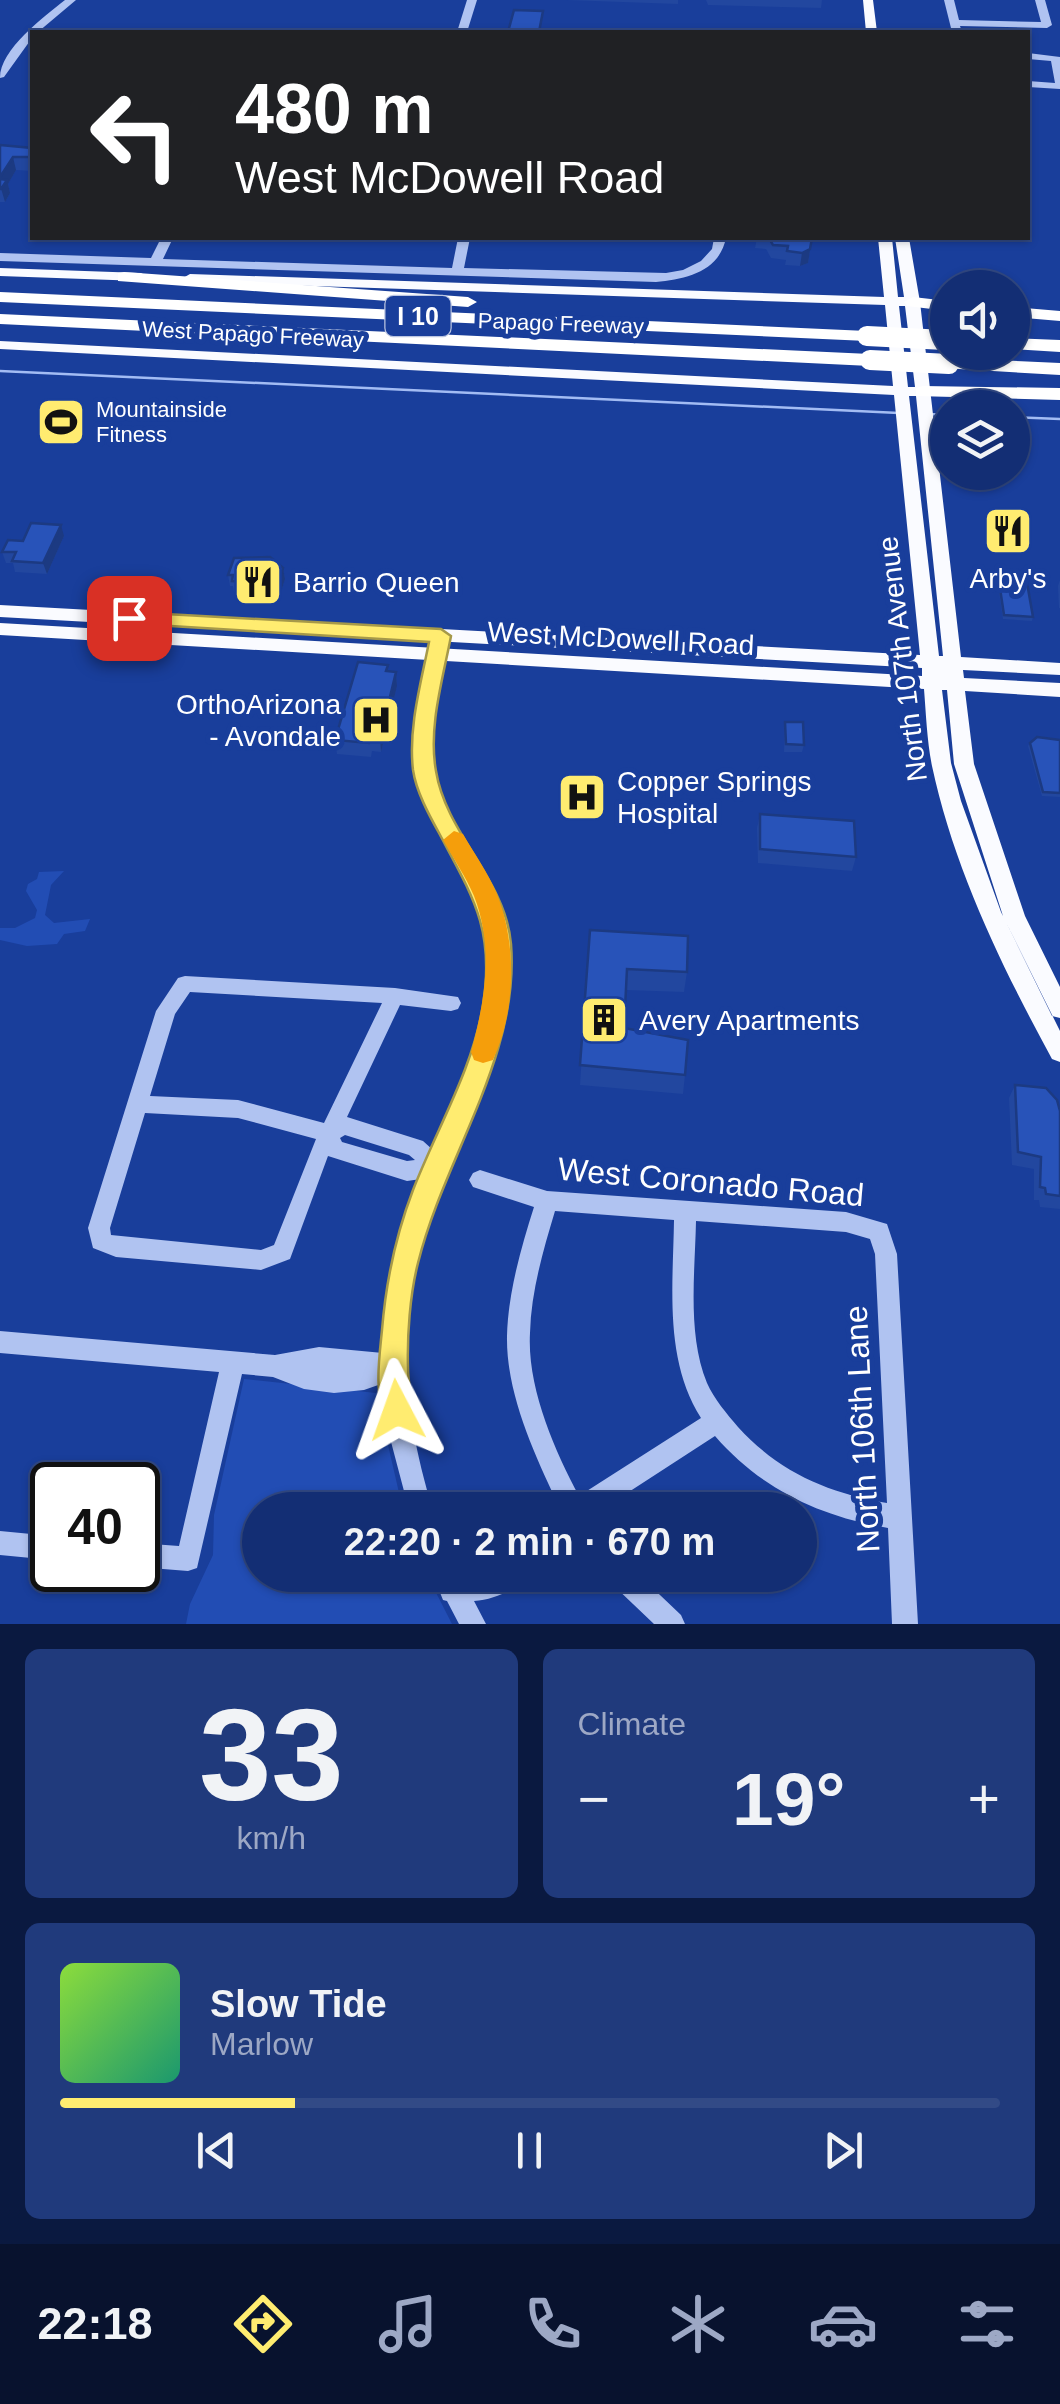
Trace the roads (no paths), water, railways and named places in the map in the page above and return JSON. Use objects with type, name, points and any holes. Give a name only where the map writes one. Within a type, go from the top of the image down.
[{"type":"highway","points":[[124,276],[740,322],[836,335]]},
{"type":"highway","name":"Papago Freeway","points":[[0,297],[930,339]]},
{"type":"highway","points":[[913,302],[930,304]]},
{"type":"highway","points":[[1030,314],[1060,316]]},
{"type":"highway","name":"Papago Freeway","points":[[0,318],[1060,369]]},
{"type":"highway","points":[[0,332],[85,332],[141,325]]},
{"type":"highway","points":[[1030,345],[1060,346]]},
{"type":"highway","points":[[924,399],[1060,394]]},
{"type":"main road","points":[[868,0],[872,30]]},
{"type":"main road","name":"North 107th Avenue","points":[[885,240],[904,428],[938,677],[942,763],[974,868],[1002,941],[1060,1052]]},
{"type":"main road","name":"North 107th Avenue","points":[[902,240],[928,428],[952,662],[938,677]]},
{"type":"main road","name":"West Papago Freeway","points":[[0,272],[913,302]]},
{"type":"main road","name":"West Papago Freeway","points":[[0,345],[924,399]]},
{"type":"main road","points":[[909,456],[917,461],[928,519],[938,526]]},
{"type":"main road","points":[[916,525],[926,531],[932,560],[942,574]]},
{"type":"main road","name":"West McDowell Road","points":[[0,611],[439,645],[938,677],[1060,690]]},
{"type":"main road","name":"West McDowell Road","points":[[0,629],[439,645]]},
{"type":"main road","points":[[952,662],[1060,669]]},
{"type":"main road","name":"North 107th Avenue","points":[[938,677],[989,848],[1014,916],[1060,1008]]},
{"type":"street","points":[[34,30],[71,0]]},
{"type":"street","points":[[463,30],[472,0]]},
{"type":"street","points":[[949,0],[956,28],[1047,25],[1040,0]]},
{"type":"street","points":[[0,75],[30,35]]},
{"type":"street","points":[[0,49],[30,50]]},
{"type":"street","points":[[1030,56],[1058,63],[1060,84],[1030,84]]},
{"type":"street","points":[[155,262],[166,240]]},
{"type":"street","points":[[456,272],[464,240]]},
{"type":"street","points":[[0,257],[667,277],[698,268],[712,259],[719,240]]},
{"type":"street","points":[[416,1492],[402,1439],[393,1367],[402,1266],[436,1167],[488,1039],[496,1009],[500,961],[499,941],[485,894],[442,819],[426,782],[424,730],[439,645]]},
{"type":"street","points":[[395,996],[328,1133],[282,1252],[262,1260],[116,1247],[101,1241],[99,1228],[166,1012],[185,984],[395,996],[451,1003]]},
{"type":"street","points":[[138,1104],[238,1109],[328,1133],[345,1126],[416,1148],[436,1167]]},
{"type":"street","points":[[328,1133],[334,1149],[407,1171],[436,1167]]},
{"type":"street","points":[[369,1160],[380,1136]]},
{"type":"street","name":"West Coronado Road","points":[[480,1180],[546,1201],[846,1222],[879,1231]]},
{"type":"street","points":[[546,1201],[524,1291],[518,1341],[552,1474],[564,1492]]},
{"type":"street","points":[[685,1210],[684,1320],[689,1357],[695,1384],[718,1421],[766,1472],[796,1490],[828,1504],[900,1518]]},
{"type":"street","name":"North 106th Lane","points":[[879,1231],[886,1254],[905,1624]]},
{"type":"street","points":[[0,1342],[275,1366],[298,1379],[368,1380],[393,1367]]},
{"type":"street","points":[[160,1557],[188,1559],[232,1362]]},
{"type":"street","points":[[605,1492],[718,1421]]},
{"type":"street","points":[[0,1543],[30,1546]]},
{"type":"street","points":[[459,1592],[474,1624]]},
{"type":"street","points":[[639,1592],[672,1624]]},
{"type":"waterway","points":[[0,371],[899,413]]},
{"type":"waterway","points":[[1030,418],[1060,419]]},
{"type":"place","name":"Mountainside Fitness","points":[[61,422]]},
{"type":"place","name":"Arby's","points":[[1008,531]]},
{"type":"place","name":"Barrio Queen","points":[[258,582]]},
{"type":"place","name":"OrthoArizona - Avondale","points":[[376,720]]},
{"type":"place","name":"Copper Springs Hospital","points":[[582,797]]},
{"type":"place","name":"Avery Apartments","points":[[604,1020]]}]
